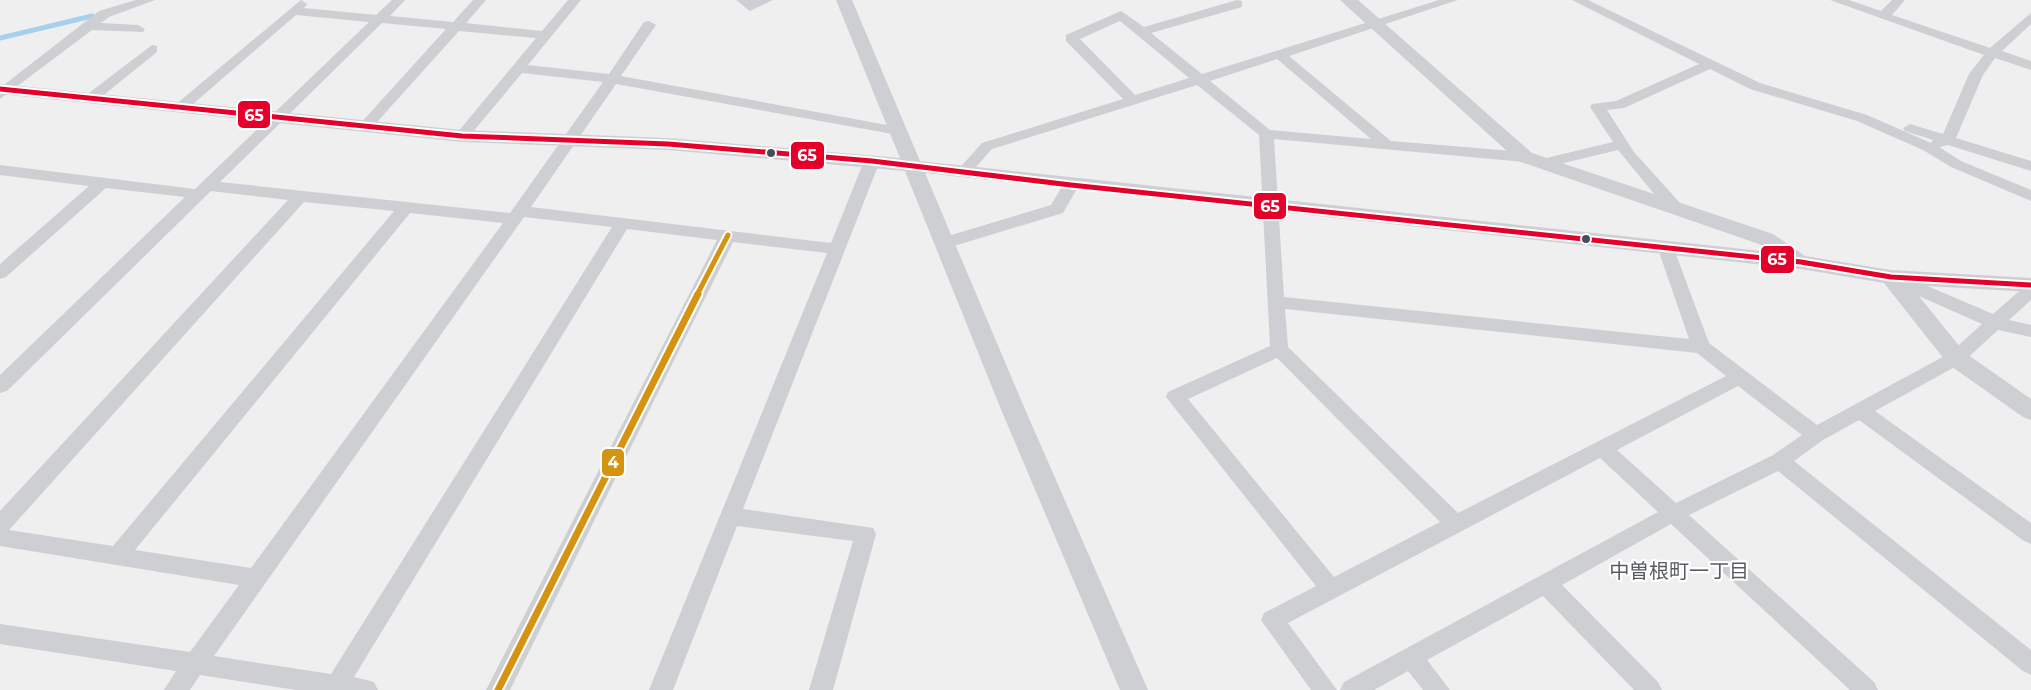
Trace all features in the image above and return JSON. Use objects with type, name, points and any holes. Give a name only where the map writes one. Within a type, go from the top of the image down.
[{"type":"street","points":[[2,91],[104,14],[149,0]]},
{"type":"street","points":[[180,108],[306,0]]},
{"type":"street","points":[[0,386],[399,0]]},
{"type":"street","points":[[364,128],[480,0]]},
{"type":"street","points":[[462,136],[575,0]]},
{"type":"street","points":[[742,0],[750,7],[767,0]]},
{"type":"street","points":[[844,0],[911,165],[1134,690]]},
{"type":"street","points":[[1348,0],[1525,157]]},
{"type":"street","points":[[963,173],[987,146],[1452,0]]},
{"type":"street","points":[[1836,0],[2031,66]]},
{"type":"street","points":[[1884,16],[1899,0]]},
{"type":"street","points":[[1584,1],[1708,65],[1755,86],[1862,118],[1928,147],[1956,164],[2031,196]]},
{"type":"street","points":[[1141,32],[1237,4]]},
{"type":"street","points":[[294,11],[546,35]]},
{"type":"street","points":[[1132,101],[1071,38],[1121,15],[1266,134],[1525,157],[1766,239],[1801,262]]},
{"type":"street","points":[[1928,147],[1948,140],[1976,74],[1992,53],[2031,17]]},
{"type":"street","points":[[176,690],[571,140],[649,25]]},
{"type":"street","points":[[89,26],[138,29]]},
{"type":"street","points":[[90,99],[152,49]]},
{"type":"street","points":[[1280,55],[1386,144]]},
{"type":"street","points":[[1675,208],[1622,144],[1597,107],[1619,105],[1708,65]]},
{"type":"street","points":[[519,68],[612,79],[897,131]]},
{"type":"street","points":[[2,91],[462,136],[668,144],[872,161],[1071,185],[1801,262],[1891,277],[2031,285]]},
{"type":"street","points":[[1862,118],[1898,124],[2031,166]]},
{"type":"street","points":[[1266,134],[1279,349],[1455,524]]},
{"type":"street","points":[[1543,163],[1622,144]]},
{"type":"street","points":[[661,690],[872,161]]},
{"type":"street","points":[[3,173],[300,196],[406,208],[623,223],[837,249]]},
{"type":"street","points":[[0,273],[103,182]]},
{"type":"street","points":[[944,243],[1057,209],[1071,185]]},
{"type":"street","points":[[0,525],[300,196]]},
{"type":"street","points":[[117,556],[406,208]]},
{"type":"street","points":[[337,685],[623,223]]},
{"type":"street","points":[[498,690],[728,234]]},
{"type":"street","points":[[1666,249],[1701,347],[1816,435]]},
{"type":"street","points":[[1891,277],[1997,323],[2031,331]]},
{"type":"street","points":[[1891,277],[1956,358],[2031,411]]},
{"type":"street","points":[[1352,690],[1672,514],[1780,461],[1816,435],[1956,358],[2031,290]]},
{"type":"street","points":[[1276,302],[1701,347]]},
{"type":"street","points":[[1279,349],[1175,397],[1331,589]]},
{"type":"street","points":[[1325,690],[1272,620],[1739,377]]},
{"type":"street","points":[[1861,411],[2031,536]]},
{"type":"street","points":[[1601,447],[1866,690]]},
{"type":"street","points":[[1780,461],[2031,664]]},
{"type":"street","points":[[730,516],[866,534],[821,690]]},
{"type":"street","points":[[0,537],[256,578]]},
{"type":"street","points":[[1546,584],[1650,690]]},
{"type":"street","points":[[0,634],[366,690]]},
{"type":"street","points":[[1411,658],[1438,690]]},
{"type":"waterway","points":[[0,38],[92,16]]},
{"type":"transit line","name":"65","points":[[0,89],[462,136],[668,144],[872,161],[1071,185],[1801,262],[1891,277],[2031,285]]},
{"type":"transit line","name":"4","points":[[498,690],[728,235]]},
{"type":"district","name":"中曽根町一丁目","points":[[1679,571]]}]
